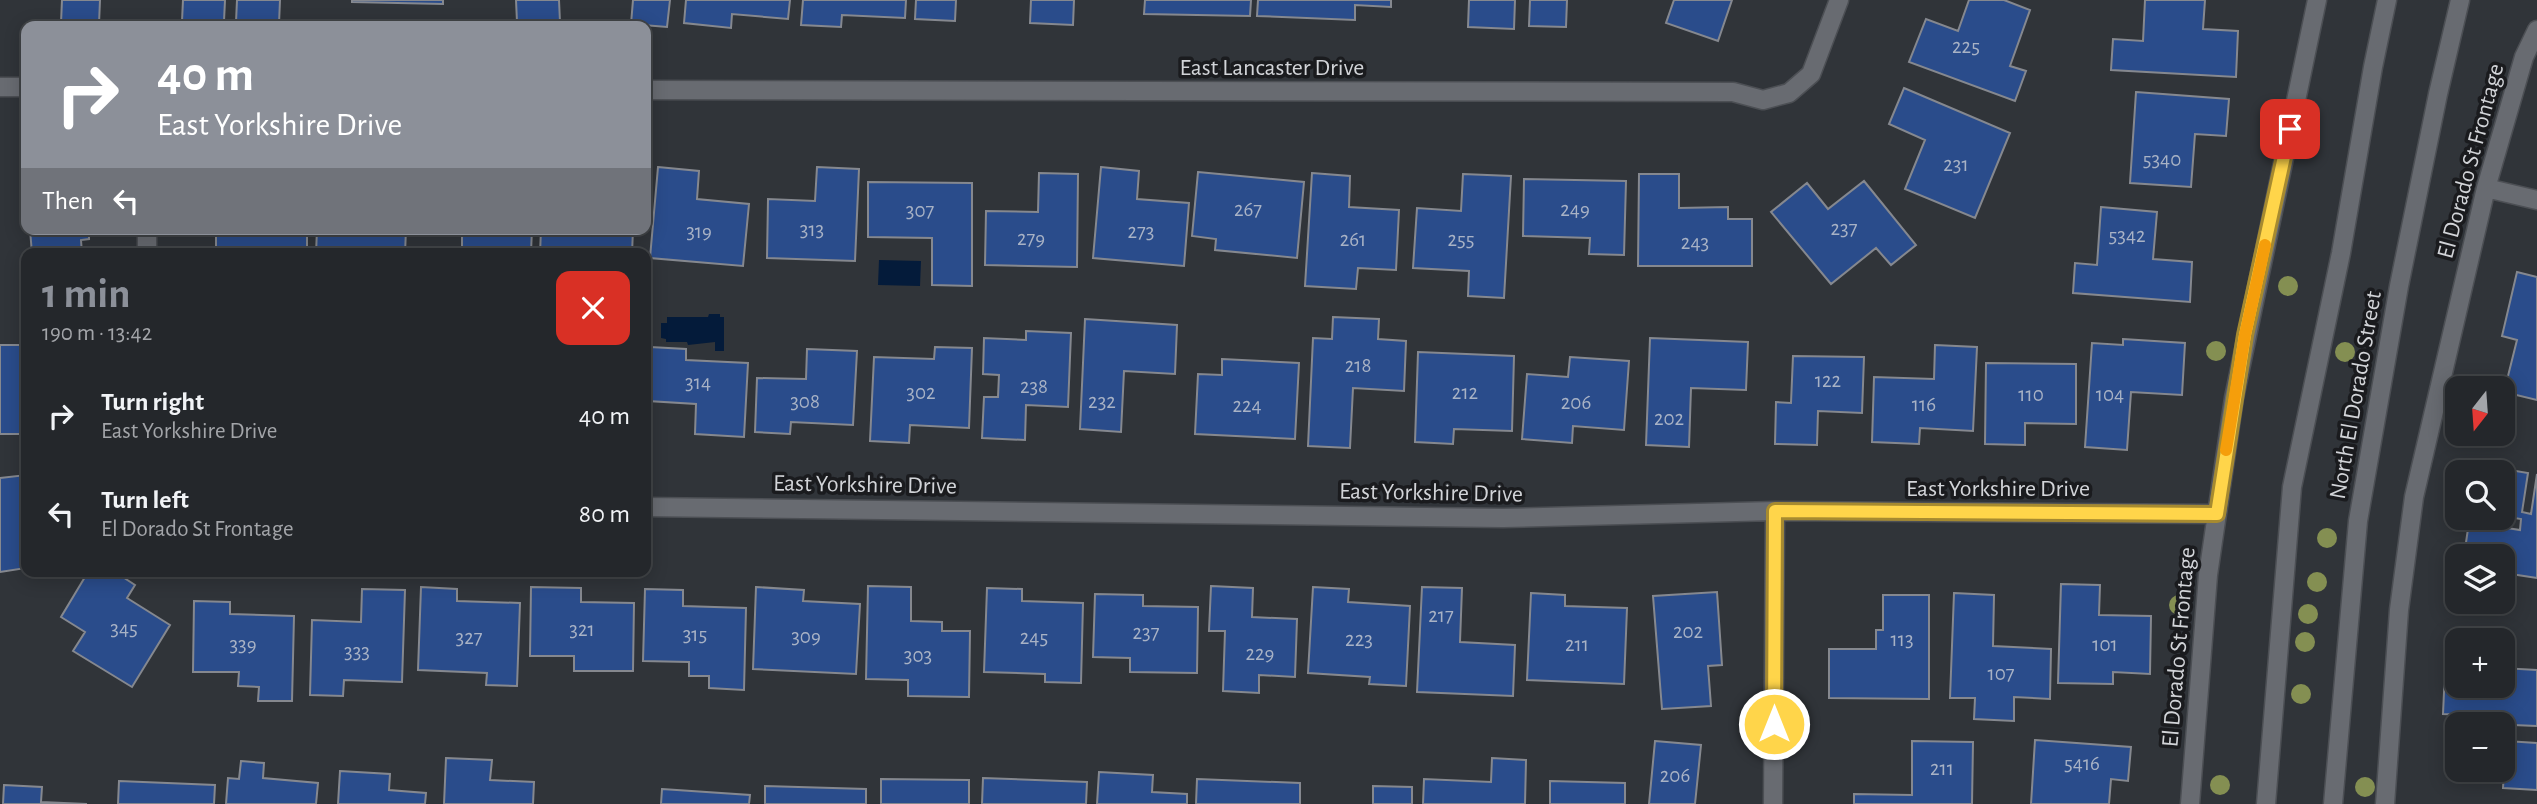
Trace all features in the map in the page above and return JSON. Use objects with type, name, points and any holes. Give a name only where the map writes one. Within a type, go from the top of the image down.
[{"type":"street","name":"East Lancaster Drive","points":[[651,90],[1733,92],[1763,100],[1789,93],[1811,74],[1839,0]]},
{"type":"street","name":"El Dorado St Frontage","points":[[2190,804],[2208,575],[2245,335],[2317,0]]},
{"type":"street","name":"North El Dorado Street","points":[[2266,804],[2292,487],[2341,253],[2387,0]]},
{"type":"street","name":"North El Dorado Street","points":[[2333,804],[2358,521],[2399,286],[2460,0]]},
{"type":"street","name":"El Dorado St Frontage","points":[[2385,804],[2399,610],[2414,497],[2486,188],[2524,57],[2537,30]]},
{"type":"street","points":[[0,87],[21,87]]},
{"type":"street","points":[[2486,188],[2537,200]]},
{"type":"street","name":"East Yorkshire Drive","points":[[651,507],[1503,518],[1775,511],[2217,514]]},
{"type":"street","points":[[1773,804],[1775,511]]},
{"type":"water","points":[[879,260],[921,261],[920,286],[878,285]]},
{"type":"water","points":[[709,314],[720,314],[720,317],[724,317],[724,351],[715,351],[715,342],[688,345],[687,342],[666,342],[666,339],[661,338],[661,323],[667,323],[667,317],[708,317]]},
{"type":"building","points":[[62,0],[100,0],[99,21],[61,21]]},
{"type":"building","points":[[183,0],[225,0],[224,21],[182,21]]},
{"type":"building","points":[[237,0],[280,0],[279,21],[236,21]]},
{"type":"building","points":[[443,0],[443,4],[352,2]]},
{"type":"building","points":[[516,0],[559,0],[560,21],[517,21]]},
{"type":"building","points":[[633,0],[670,0],[667,27],[651,26],[651,21],[631,21]]},
{"type":"building","points":[[686,0],[790,0],[788,19],[732,14],[731,28],[684,23]]},
{"type":"building","points":[[803,0],[906,0],[905,18],[842,15],[841,27],[801,25]]},
{"type":"building","points":[[916,0],[956,0],[955,21],[915,19]]},
{"type":"building","points":[[1031,0],[1074,0],[1073,25],[1030,23]]},
{"type":"building","points":[[1145,0],[1251,0],[1250,16],[1144,14]]},
{"type":"building","points":[[1258,0],[1391,0],[1391,7],[1355,5],[1355,20],[1257,16]]},
{"type":"building","points":[[1469,0],[1515,0],[1514,29],[1468,27]]},
{"type":"building","points":[[1530,0],[1567,0],[1566,27],[1529,26]]},
{"type":"building","points":[[1674,0],[1732,0],[1718,41],[1666,23]]},
{"type":"building","points":[[1969,0],[2004,0],[2030,10],[2010,66],[2026,71],[2015,101],[1909,62],[1926,19],[1958,31]]},
{"type":"building","points":[[2145,0],[2205,0],[2203,29],[2238,31],[2236,77],[2111,70],[2113,39],[2143,41]]},
{"type":"building","points":[[1904,88],[2010,133],[1975,218],[1905,189],[1925,140],[1889,124]]},
{"type":"building","points":[[2136,92],[2229,99],[2226,136],[2195,134],[2191,187],[2130,183]]},
{"type":"building","points":[[658,167],[699,171],[697,199],[749,204],[743,266],[651,258]]},
{"type":"building","points":[[817,167],[859,169],[855,261],[767,258],[768,199],[815,201]]},
{"type":"building","points":[[1101,167],[1139,171],[1137,199],[1189,203],[1184,266],[1093,258]]},
{"type":"building","points":[[1198,172],[1304,182],[1297,258],[1215,250],[1216,239],[1192,236]]},
{"type":"building","points":[[1039,173],[1078,174],[1077,267],[985,265],[986,211],[1038,212]]},
{"type":"building","points":[[1312,173],[1350,176],[1349,207],[1399,210],[1396,270],[1358,268],[1356,289],[1305,286]]},
{"type":"building","points":[[1463,174],[1511,176],[1504,298],[1468,296],[1469,271],[1413,268],[1417,208],[1461,211]]},
{"type":"building","points":[[1639,174],[1679,174],[1679,208],[1728,207],[1728,219],[1752,219],[1752,266],[1638,266]]},
{"type":"building","points":[[1524,179],[1626,181],[1624,255],[1589,254],[1590,238],[1523,236]]},
{"type":"building","points":[[1864,181],[1916,245],[1891,265],[1876,248],[1831,284],[1771,212],[1807,183],[1828,209]]},
{"type":"building","points":[[868,182],[972,183],[972,286],[932,285],[932,238],[868,237]]},
{"type":"building","points":[[2101,207],[2157,212],[2153,259],[2192,262],[2190,302],[2073,293],[2075,263],[2097,265]]},
{"type":"building","points":[[30,235],[89,235],[89,239],[81,240],[82,248],[32,248]]},
{"type":"building","points":[[216,235],[307,235],[307,248],[216,248]]},
{"type":"building","points":[[317,235],[406,235],[405,248],[316,248]]},
{"type":"building","points":[[445,235],[532,235],[531,248],[462,248],[462,236]]},
{"type":"building","points":[[541,235],[633,235],[632,248],[540,248]]},
{"type":"building","points":[[2517,272],[2537,277],[2537,400],[2515,395],[2515,376],[2508,376],[2517,340],[2502,336]]},
{"type":"building","points":[[1333,317],[1379,319],[1378,339],[1406,341],[1404,391],[1353,388],[1350,448],[1308,446],[1313,338],[1332,339]]},
{"type":"building","points":[[1085,319],[1177,325],[1175,374],[1124,371],[1121,432],[1080,429]]},
{"type":"building","points":[[1026,331],[1071,333],[1068,407],[1026,405],[1025,440],[982,438],[984,397],[998,397],[999,375],[983,374],[984,338],[1026,340]]},
{"type":"building","points":[[1650,338],[1748,342],[1746,390],[1691,388],[1689,447],[1646,445]]},
{"type":"building","points":[[2123,339],[2185,343],[2182,395],[2131,392],[2127,450],[2085,447],[2092,343],[2123,345]]},
{"type":"building","points":[[0,345],[21,345],[21,434],[0,434]]},
{"type":"building","points":[[1935,345],[1977,347],[1973,431],[1920,428],[1919,444],[1872,442],[1874,377],[1934,379]]},
{"type":"building","points":[[651,347],[686,349],[686,360],[748,363],[744,437],[695,434],[696,404],[651,401]]},
{"type":"building","points":[[935,347],[972,348],[969,428],[910,425],[909,443],[870,441],[874,357],[934,359]]},
{"type":"building","points":[[807,349],[857,351],[853,425],[791,422],[790,434],[755,432],[757,378],[806,379]]},
{"type":"building","points":[[1418,352],[1514,356],[1512,431],[1454,429],[1453,444],[1415,442]]},
{"type":"building","points":[[1793,356],[1864,357],[1862,413],[1818,411],[1817,445],[1775,444],[1776,402],[1791,403]]},
{"type":"building","points":[[1570,357],[1629,361],[1624,430],[1573,426],[1572,443],[1522,439],[1527,374],[1568,377]]},
{"type":"building","points":[[1222,359],[1299,363],[1295,439],[1195,434],[1198,374],[1222,375]]},
{"type":"building","points":[[1986,363],[2076,364],[2076,424],[2025,423],[2025,445],[1985,444]]},
{"type":"building","points":[[2515,471],[2528,473],[2522,512],[2531,514],[2537,474],[2537,578],[2515,575],[2515,544],[2466,544],[2468,530],[2520,530],[2521,519],[2515,518]]},
{"type":"building","points":[[21,476],[21,569],[0,572],[0,478]]},
{"type":"building","points":[[85,577],[123,577],[135,585],[127,598],[170,625],[132,687],[73,651],[85,632],[61,617]]},
{"type":"building","points":[[2061,584],[2100,585],[2099,615],[2151,616],[2150,674],[2113,672],[2113,684],[2058,683]]},
{"type":"building","points":[[868,586],[911,587],[911,621],[942,622],[942,631],[970,631],[969,697],[908,696],[908,680],[866,679]]},
{"type":"building","points":[[1211,586],[1253,588],[1252,617],[1297,619],[1295,677],[1259,675],[1259,693],[1223,691],[1225,631],[1209,631]]},
{"type":"building","points":[[421,587],[457,589],[457,601],[520,603],[517,686],[486,685],[487,673],[418,670]]},
{"type":"building","points":[[531,587],[581,588],[581,602],[634,603],[633,671],[574,671],[574,656],[530,656]]},
{"type":"building","points":[[756,587],[804,590],[803,601],[860,604],[856,674],[753,669]]},
{"type":"building","points":[[1313,587],[1349,589],[1348,602],[1410,606],[1406,686],[1369,684],[1370,677],[1308,673]]},
{"type":"building","points":[[1422,587],[1462,588],[1460,642],[1515,645],[1513,696],[1417,692]]},
{"type":"building","points":[[987,588],[1022,589],[1022,601],[1083,603],[1081,683],[1045,682],[1045,674],[984,672]]},
{"type":"building","points":[[362,589],[405,590],[402,682],[344,680],[343,696],[310,695],[312,620],[361,622]]},
{"type":"building","points":[[645,589],[683,590],[683,606],[746,608],[744,690],[709,688],[709,676],[689,676],[689,662],[643,661]]},
{"type":"building","points":[[1717,592],[1722,665],[1708,666],[1711,706],[1662,709],[1653,596]]},
{"type":"building","points":[[1531,593],[1565,595],[1565,606],[1627,608],[1624,684],[1527,680]]},
{"type":"building","points":[[1954,593],[1994,595],[1993,646],[2051,649],[2050,699],[2014,697],[2014,721],[1974,719],[1975,698],[1950,698]]},
{"type":"building","points":[[1095,594],[1143,595],[1143,606],[1198,607],[1197,673],[1130,672],[1130,658],[1093,657]]},
{"type":"building","points":[[1883,595],[1929,595],[1929,699],[1829,698],[1829,649],[1876,649],[1876,630],[1883,630]]},
{"type":"building","points":[[194,601],[230,602],[230,614],[294,616],[292,701],[258,701],[259,687],[238,686],[239,672],[193,672]]},
{"type":"building","points":[[2515,669],[2537,670],[2537,726],[2515,725],[2515,712],[2443,714],[2445,671],[2445,698],[2515,698]]},
{"type":"building","points":[[2035,740],[2131,747],[2128,781],[2111,779],[2109,804],[2031,804]]},
{"type":"building","points":[[1655,741],[1701,745],[1695,804],[1649,804]]},
{"type":"building","points":[[1912,741],[1973,742],[1972,804],[1854,804],[1854,794],[1912,795]]},
{"type":"building","points":[[2515,742],[2537,743],[2537,790],[2503,788],[2503,782],[2515,782]]},
{"type":"building","points":[[446,758],[492,760],[490,780],[534,782],[533,804],[444,804]]},
{"type":"building","points":[[1492,758],[1526,760],[1525,804],[1423,804],[1424,779],[1491,782]]},
{"type":"building","points":[[241,761],[264,763],[263,778],[318,783],[316,804],[226,804],[228,778],[239,779]]},
{"type":"building","points":[[340,771],[390,774],[389,790],[426,793],[425,804],[338,804]]},
{"type":"building","points":[[1099,772],[1153,775],[1152,792],[1187,794],[1187,804],[1097,804]]},
{"type":"building","points":[[983,778],[1087,782],[1086,804],[982,804]]},
{"type":"building","points":[[881,779],[969,780],[969,804],[881,804]]},
{"type":"building","points":[[1197,779],[1300,783],[1300,804],[1196,804]]},
{"type":"building","points":[[119,781],[215,785],[214,804],[118,804]]},
{"type":"building","points":[[1550,781],[1625,783],[1625,804],[1550,804]]},
{"type":"building","points":[[4,785],[42,787],[41,802],[87,804],[3,804]]},
{"type":"building","points":[[765,786],[866,789],[866,804],[765,804]]},
{"type":"building","points":[[1373,786],[1412,787],[1412,804],[1373,804]]},
{"type":"building","points":[[662,789],[750,795],[749,804],[661,804]]},
{"type":"slow traffic","points":[[2226,450],[2245,335],[2265,245]]},
{"type":"route","points":[[1774,724],[1775,511],[2217,514],[2245,335],[2290,129]]}]
